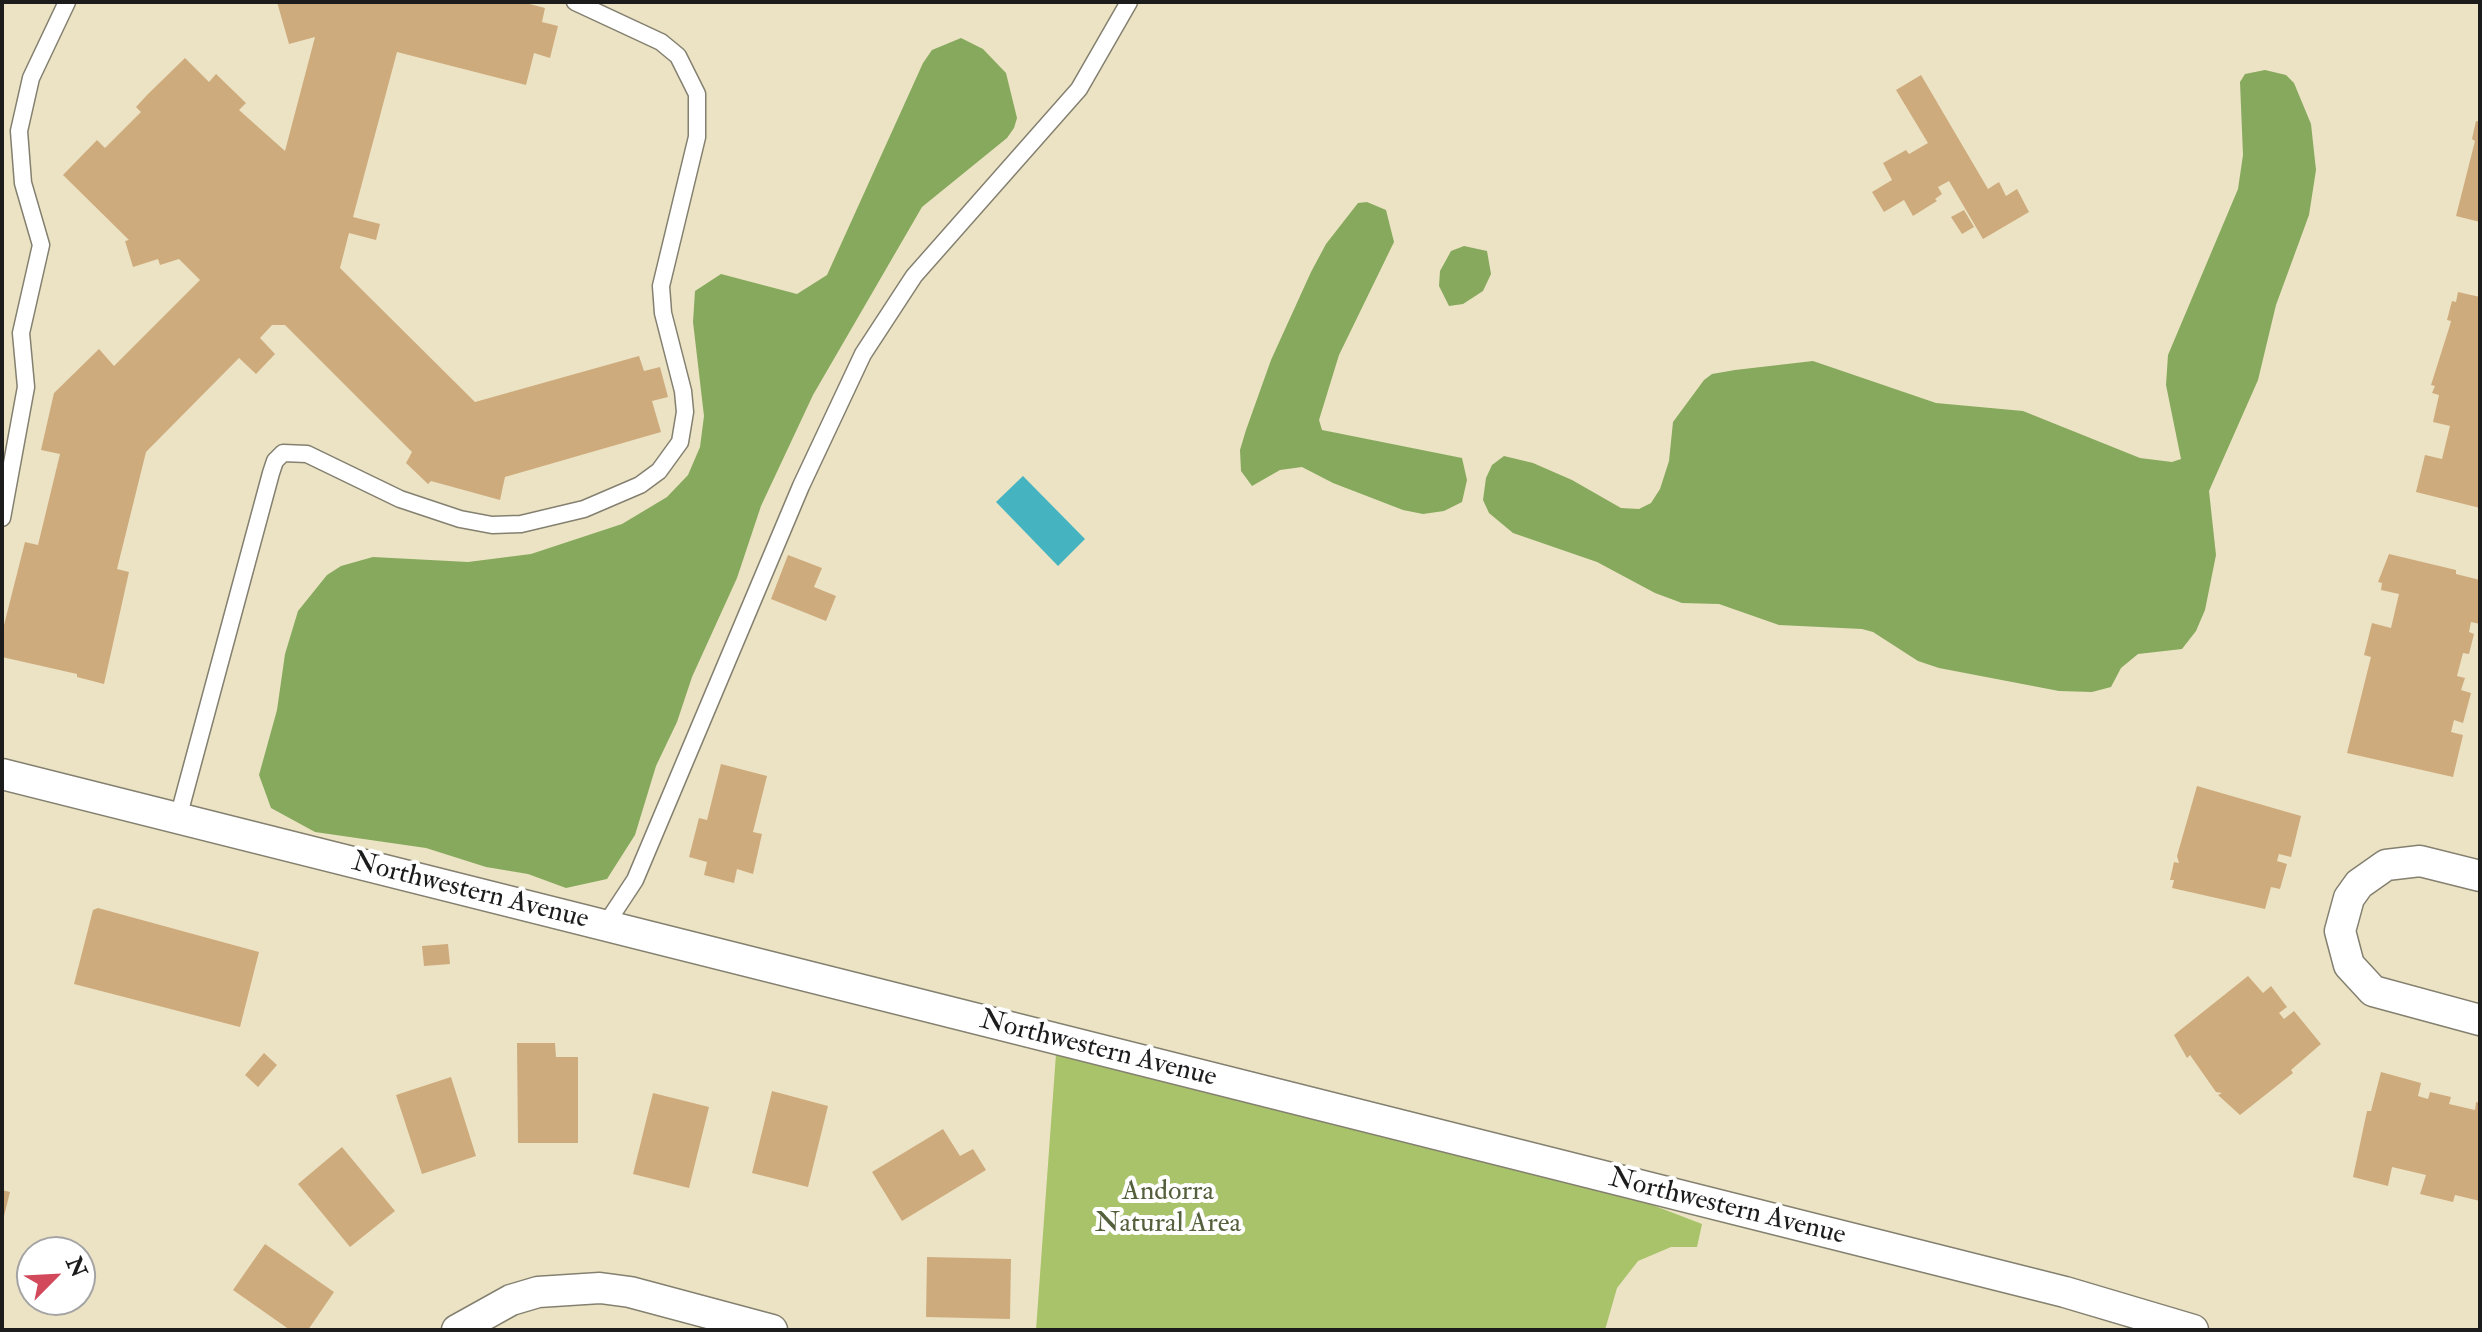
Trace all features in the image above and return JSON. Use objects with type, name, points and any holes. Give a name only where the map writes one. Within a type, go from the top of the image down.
[{"type":"street","name":"Northwestern Avenue","points":[[2,774],[2065,1292],[2193,1330]]},
{"type":"street","points":[[2480,876],[2420,861],[2386,865],[2371,873],[2354,891],[2342,913],[2340,931],[2349,965],[2373,991],[2480,1020]]},
{"type":"street","points":[[457,1330],[511,1300],[538,1292],[600,1288],[630,1292],[772,1330]]},
{"type":"lane","points":[[2,518],[26,387],[21,333],[41,245],[23,183],[19,131],[31,78],[67,2]]},
{"type":"lane","points":[[178,818],[271,473],[275,461],[283,453],[293,451],[307,454],[388,494],[460,519],[492,525],[521,524],[584,509],[640,485],[659,471],[680,442],[685,412],[683,391],[663,313],[661,286],[697,137],[697,94],[691,76],[678,56],[661,42],[575,2]]},
{"type":"lane","points":[[604,927],[635,880],[801,486],[863,354],[914,276],[1079,89],[1097,63],[1129,2]]},
{"type":"green space","points":[[961,38],[983,49],[1006,73],[1017,118],[1014,128],[1007,138],[922,207],[813,395],[761,506],[737,578],[656,766],[635,835],[607,879],[566,888],[528,874],[486,867],[426,848],[315,832],[271,808],[259,775],[277,710],[285,654],[298,611],[327,575],[341,566],[373,557],[468,562],[531,554],[622,524],[667,497],[688,475],[700,447],[704,416],[693,322],[695,291],[721,274],[797,294],[827,275],[923,63],[932,50]]},
{"type":"green space","points":[[2265,70],[2286,75],[2294,83],[2311,124],[2316,170],[2309,215],[2276,305],[2258,380],[2209,491],[2216,555],[2205,610],[2196,631],[2182,649],[2138,654],[2121,668],[2111,687],[2092,692],[2059,691],[1939,668],[1918,661],[1873,632],[1862,629],[1779,625],[1719,604],[1682,603],[1655,593],[1597,562],[1513,533],[1489,513],[1483,500],[1486,478],[1492,465],[1504,456],[1533,463],[1572,480],[1621,508],[1639,509],[1651,503],[1660,489],[1669,461],[1673,422],[1704,380],[1712,374],[1813,361],[1936,403],[2023,411],[2140,458],[2172,462],[2181,459],[2166,385],[2168,355],[2238,189],[2243,155],[2240,82],[2245,74]]},
{"type":"green space","points":[[1367,202],[1386,210],[1394,242],[1339,355],[1319,420],[1322,430],[1462,458],[1467,480],[1462,502],[1444,511],[1423,514],[1403,510],[1333,483],[1302,467],[1280,470],[1252,486],[1241,471],[1240,450],[1246,430],[1271,360],[1311,272],[1326,244],[1358,203]]},
{"type":"green space","points":[[1464,246],[1487,251],[1491,274],[1483,291],[1463,304],[1449,306],[1439,286],[1440,271],[1451,251]]},
{"type":"green space","name":"Andorra Natural Area","points":[[1056,1054],[1642,1201],[1702,1224],[1697,1247],[1671,1247],[1638,1261],[1617,1288],[1605,1330],[1036,1330]]},
{"type":"water","points":[[1023,476],[1085,539],[1058,566],[996,502]]},
{"type":"building","points":[[277,2],[522,2],[545,8],[542,22],[558,26],[550,58],[534,53],[526,85],[397,52],[353,217],[380,224],[376,240],[349,233],[340,268],[475,402],[639,356],[644,371],[660,367],[668,397],[652,401],[661,432],[505,477],[500,500],[431,481],[428,484],[406,463],[412,452],[285,325],[272,325],[260,338],[275,354],[256,374],[239,358],[146,452],[117,569],[129,572],[104,684],[77,677],[77,674],[2,657],[2,633],[25,542],[38,545],[60,454],[41,450],[54,393],[99,349],[114,366],[200,280],[179,259],[160,265],[158,259],[133,267],[125,241],[129,240],[63,175],[97,140],[105,148],[141,112],[136,107],[185,58],[209,82],[216,74],[246,103],[239,110],[285,151],[315,37],[289,44]]},
{"type":"building","points":[[1921,75],[1988,189],[1999,182],[2006,196],[2017,189],[2029,212],[1983,239],[1949,181],[1938,187],[1942,194],[1935,199],[1937,201],[1913,216],[1904,200],[1884,212],[1872,192],[1892,180],[1883,163],[1906,150],[1909,154],[1928,143],[1896,90]]},
{"type":"building","points":[[2476,121],[2480,122],[2480,222],[2456,216],[2475,141],[2472,139]]},
{"type":"building","points":[[1964,210],[1974,227],[1962,234],[1951,217]]},
{"type":"building","points":[[2458,292],[2480,297],[2480,508],[2416,492],[2425,455],[2442,459],[2450,426],[2433,422],[2439,395],[2432,393],[2435,386],[2431,385],[2451,321],[2447,320],[2452,301],[2456,302]]},
{"type":"building","points":[[2389,554],[2456,570],[2456,574],[2480,580],[2480,624],[2471,622],[2469,632],[2474,634],[2469,654],[2463,653],[2457,676],[2465,678],[2461,690],[2471,693],[2463,723],[2454,720],[2451,732],[2463,735],[2453,777],[2347,753],[2371,657],[2364,655],[2372,623],[2391,628],[2399,594],[2381,590],[2382,583],[2378,582]]},
{"type":"building","points":[[788,555],[822,568],[814,587],[836,596],[826,621],[771,599]]},
{"type":"building","points":[[721,764],[767,776],[753,832],[762,834],[753,874],[737,869],[734,883],[704,875],[707,862],[689,857],[699,818],[707,820]]},
{"type":"building","points":[[2197,786],[2301,816],[2291,857],[2279,854],[2277,861],[2287,864],[2280,889],[2271,887],[2265,909],[2172,888],[2174,880],[2170,880],[2174,862],[2179,863],[2177,856]]},
{"type":"building","points":[[98,908],[259,952],[240,1027],[74,984],[93,910]]},
{"type":"building","points":[[448,944],[450,964],[424,966],[422,946]]},
{"type":"building","points":[[2248,976],[2263,993],[2271,986],[2287,1007],[2279,1013],[2284,1019],[2294,1011],[2321,1044],[2291,1070],[2293,1073],[2240,1115],[2218,1095],[2222,1093],[2216,1092],[2190,1055],[2187,1058],[2174,1035]]},
{"type":"building","points":[[517,1043],[555,1043],[556,1057],[578,1057],[578,1143],[518,1143]]},
{"type":"building","points":[[264,1053],[277,1065],[258,1087],[245,1075]]},
{"type":"building","points":[[2381,1072],[2421,1083],[2418,1096],[2428,1099],[2430,1092],[2451,1097],[2449,1104],[2475,1110],[2476,1102],[2480,1103],[2480,1201],[2455,1195],[2453,1202],[2420,1194],[2426,1175],[2392,1167],[2388,1186],[2353,1177],[2367,1111],[2371,1111]]},
{"type":"building","points":[[451,1077],[476,1156],[422,1174],[396,1095]]},
{"type":"building","points":[[772,1091],[828,1106],[808,1187],[752,1173]]},
{"type":"building","points":[[653,1093],[709,1107],[689,1188],[633,1174]]},
{"type":"building","points":[[943,1129],[960,1156],[973,1149],[986,1170],[902,1221],[872,1172]]},
{"type":"building","points":[[342,1147],[395,1211],[350,1247],[298,1184]]},
{"type":"building","points":[[2,1190],[10,1192],[3,1220],[2,1220]]},
{"type":"building","points":[[265,1244],[334,1292],[308,1330],[290,1330],[233,1290]]},
{"type":"building","points":[[927,1257],[1011,1259],[1010,1319],[926,1317]]}]
